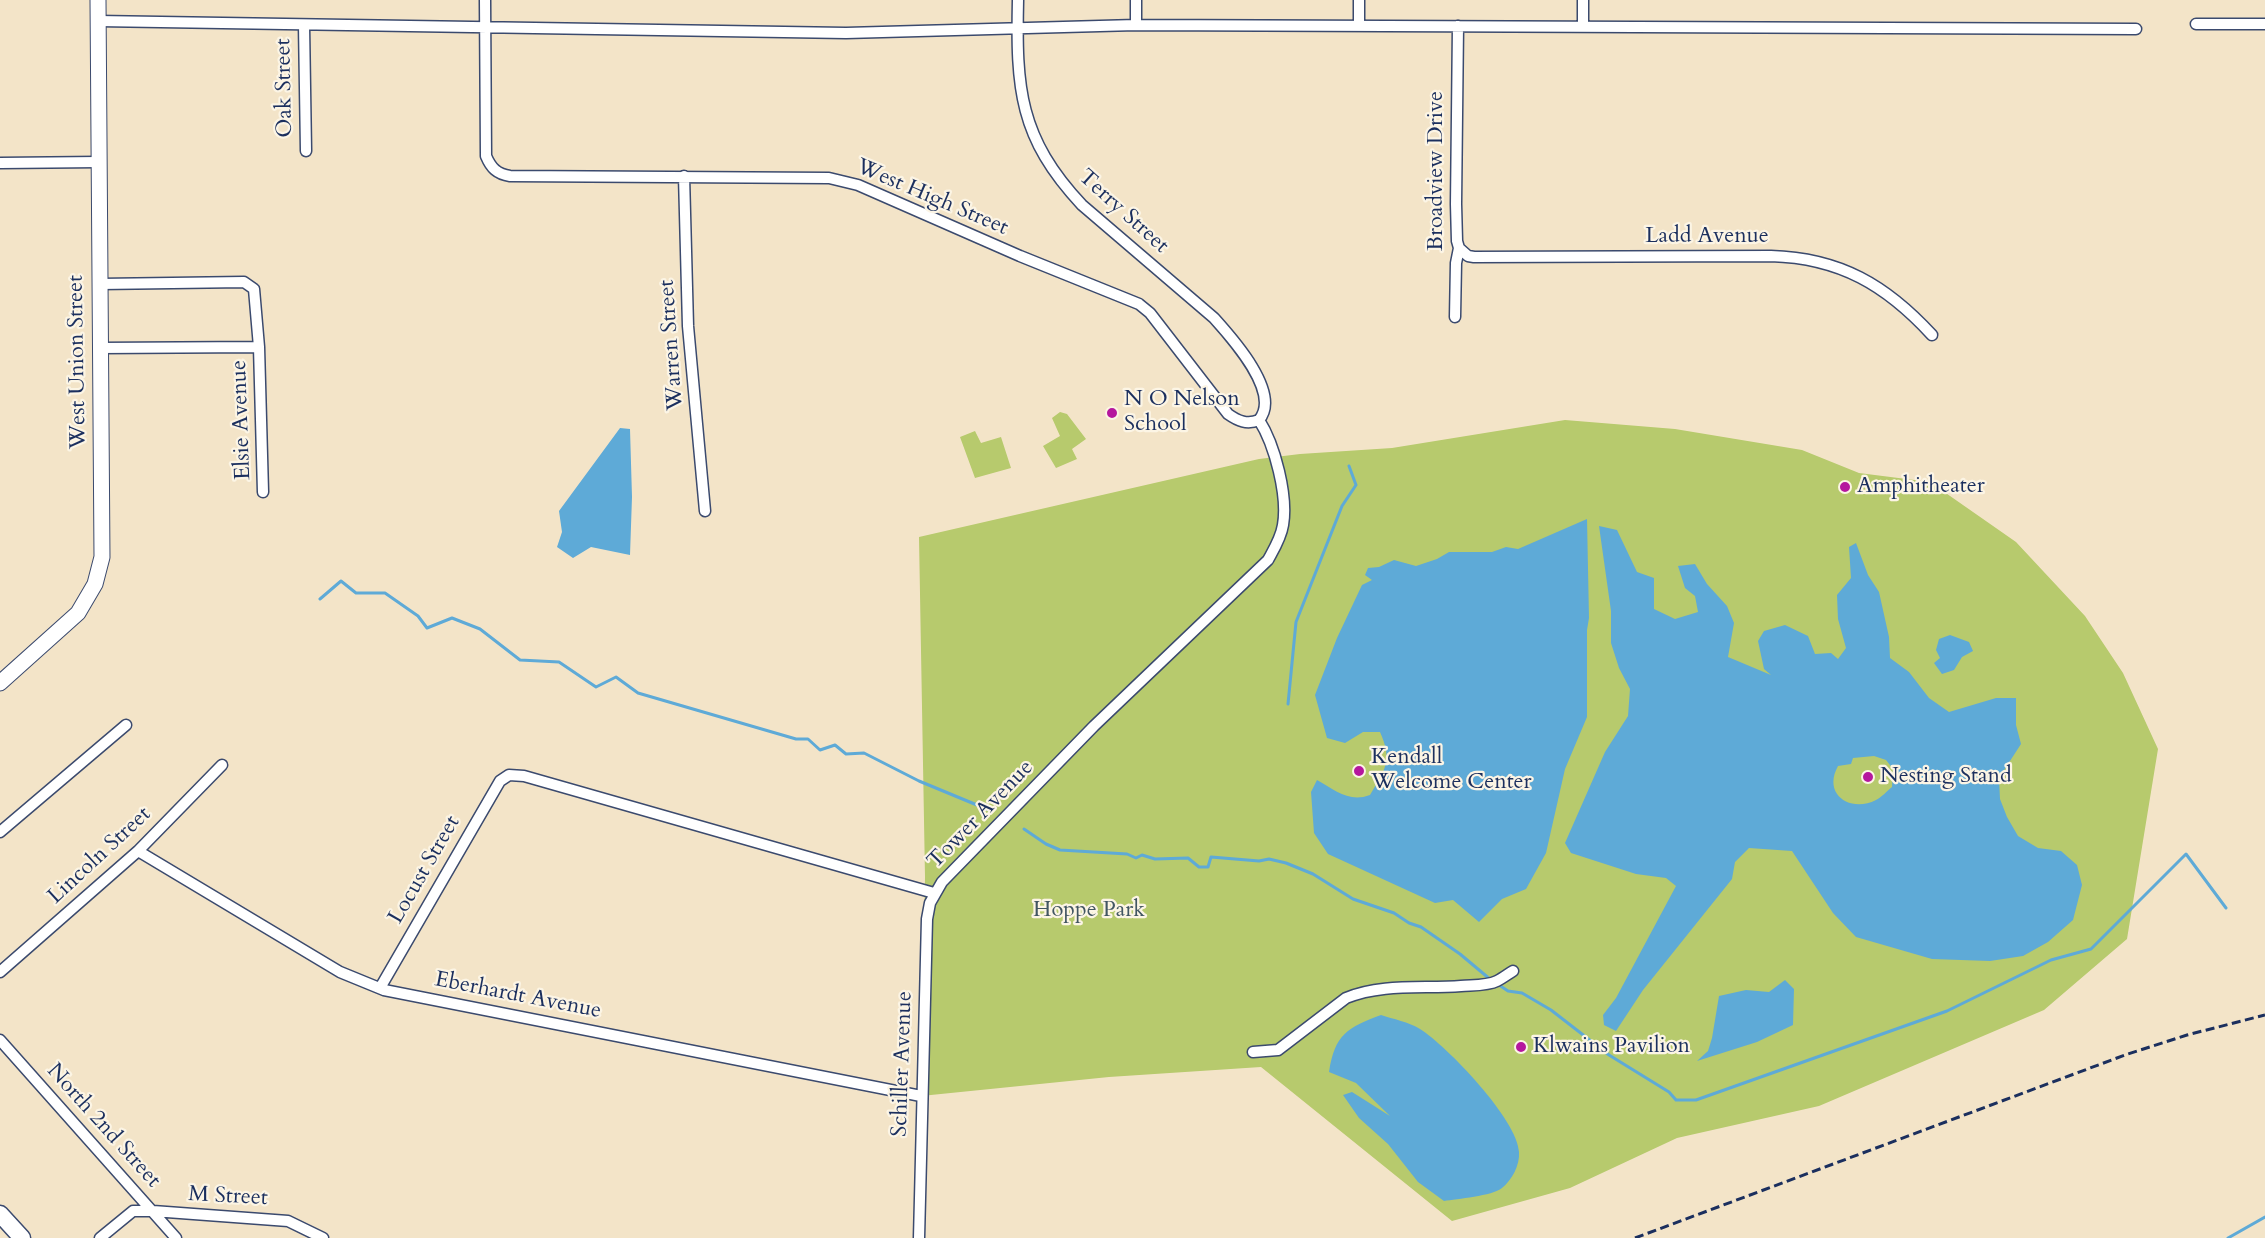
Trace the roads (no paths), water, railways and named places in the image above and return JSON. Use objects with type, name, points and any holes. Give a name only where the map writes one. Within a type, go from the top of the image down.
[{"type":"main road","points":[[0,1214],[22,1238]]},
{"type":"street","name":"West Union Street","points":[[0,682],[78,613],[88,598],[99,572],[103,541],[98,0]]},
{"type":"street","points":[[485,0],[485,28]]},
{"type":"street","name":"Terry Street","points":[[1018,0],[1017,58],[1024,107],[1042,155],[1060,181],[1082,205],[1214,318],[1230,335],[1257,374],[1265,408],[1259,420]]},
{"type":"street","points":[[1136,0],[1136,25]]},
{"type":"street","points":[[1359,0],[1359,26]]},
{"type":"street","points":[[1583,0],[1583,27]]},
{"type":"street","points":[[98,21],[846,33],[1136,25],[2136,30]]},
{"type":"street","points":[[2196,24],[2265,24]]},
{"type":"street","name":"Oak Street","points":[[304,25],[306,151]]},
{"type":"street","name":"Broadview Drive","points":[[1455,316],[1454,288],[1459,248],[1456,204],[1458,26]]},
{"type":"street","name":"West High Street","points":[[485,28],[486,156],[491,167],[497,172],[510,176],[829,178],[845,181],[1139,304],[1150,313],[1228,414],[1246,423],[1259,420]]},
{"type":"street","points":[[0,162],[99,162]]},
{"type":"street","name":"Warren Street","points":[[684,176],[688,326],[705,511]]},
{"type":"street","name":"Ladd Avenue","points":[[1459,248],[1468,256],[1474,257],[1771,256],[1811,259],[1834,265],[1868,280],[1916,317],[1932,335]]},
{"type":"street","name":"Elsie Avenue","points":[[100,284],[244,282],[254,289],[259,347],[263,492]]},
{"type":"street","points":[[100,348],[259,347]]},
{"type":"street","name":"Tower Avenue","points":[[509,775],[524,776],[934,893],[942,882],[1094,726],[1268,560],[1281,535],[1284,506],[1272,448],[1259,420]]},
{"type":"street","points":[[0,832],[126,724]]},
{"type":"street","name":"Lincoln Street","points":[[0,972],[138,851],[222,765]]},
{"type":"street","name":"Locust Street","points":[[380,988],[500,781],[509,775]]},
{"type":"street","name":"Eberhardt Avenue","points":[[138,851],[340,972],[380,988],[921,1096]]},
{"type":"street","name":"Schiller Avenue","points":[[919,1238],[927,916],[934,893]]},
{"type":"street","points":[[1253,1052],[1278,1050],[1346,998],[1358,994],[1387,988],[1410,989],[1482,984],[1497,981],[1513,971]]},
{"type":"street","name":"North 2nd Street","points":[[0,1040],[176,1238]]},
{"type":"street","name":"M Street","points":[[100,1238],[133,1211],[288,1221],[323,1238]]},
{"type":"water","points":[[620,428],[630,429],[632,497],[630,555],[591,547],[573,558],[557,547],[562,532],[559,511]]},
{"type":"water","points":[[1587,519],[1589,618],[1587,717],[1565,769],[1546,853],[1526,889],[1502,899],[1479,922],[1453,900],[1435,903],[1328,854],[1314,833],[1311,792],[1317,780],[1349,796],[1370,795],[1383,772],[1387,758],[1380,732],[1363,732],[1345,743],[1327,738],[1315,695],[1337,638],[1362,585],[1372,580],[1365,575],[1368,568],[1379,567],[1394,560],[1416,566],[1449,552],[1492,552],[1506,547],[1518,549]]},
{"type":"water","points":[[1599,526],[1617,530],[1637,572],[1654,578],[1654,609],[1675,619],[1698,612],[1695,596],[1685,588],[1678,566],[1695,564],[1707,584],[1727,606],[1734,623],[1728,657],[1771,675],[1764,669],[1758,641],[1764,631],[1785,625],[1808,636],[1815,654],[1831,653],[1838,659],[1846,648],[1838,619],[1837,595],[1851,578],[1849,547],[1856,543],[1868,575],[1879,592],[1889,637],[1890,658],[1909,672],[1929,698],[1949,712],[1996,698],[2016,698],[2016,725],[2021,744],[1999,778],[2000,799],[2018,836],[2038,848],[2061,851],[2077,865],[2082,885],[2073,920],[2048,942],[2023,956],[1990,961],[1932,959],[1856,937],[1833,913],[1792,851],[1749,848],[1735,862],[1732,879],[1643,990],[1616,1031],[1604,1025],[1603,1015],[1616,998],[1676,886],[1666,878],[1636,874],[1571,853],[1565,843],[1605,752],[1628,716],[1630,689],[1619,668],[1611,643],[1611,611]],"holes":[[[1874,756],[1886,760],[1893,769],[1892,787],[1878,799],[1867,803],[1849,803],[1836,793],[1834,776],[1838,766],[1851,764],[1853,758]]]},
{"type":"water","points":[[1950,635],[1969,642],[1973,651],[1962,657],[1954,670],[1942,674],[1934,663],[1940,658],[1936,650],[1939,639]]},
{"type":"water","points":[[1785,980],[1794,989],[1793,1025],[1757,1042],[1697,1061],[1708,1051],[1719,996],[1746,990],[1769,992]]},
{"type":"water","points":[[1381,1015],[1411,1024],[1432,1038],[1463,1067],[1507,1122],[1516,1138],[1519,1152],[1515,1172],[1502,1188],[1483,1195],[1444,1201],[1418,1182],[1388,1144],[1359,1118],[1343,1095],[1352,1092],[1390,1116],[1356,1083],[1329,1072],[1335,1049],[1344,1034],[1359,1024]]},
{"type":"waterway","points":[[1288,704],[1296,622],[1342,506],[1356,485],[1349,466]]},
{"type":"waterway","points":[[320,599],[341,581],[356,593],[385,593],[418,616],[427,628],[452,618],[480,629],[520,660],[559,662],[596,687],[616,677],[638,693],[796,739],[808,739],[820,750],[835,745],[846,754],[864,753],[919,781],[989,810]]},
{"type":"waterway","points":[[1024,829],[1046,844],[1060,850],[1127,854],[1136,858],[1142,855],[1155,859],[1188,858],[1199,867],[1208,867],[1211,857],[1259,861],[1269,859],[1286,863],[1313,874],[1353,899],[1394,913],[1409,923],[1421,927],[1460,954],[1491,980]]},
{"type":"waterway","points":[[1496,983],[1508,991],[1522,993],[1551,1010],[1609,1055],[1669,1092],[1676,1100],[1696,1100],[1947,1011],[2051,960],[2091,949],[2186,854],[2226,908]]},
{"type":"waterway","points":[[2228,1238],[2265,1217]]},
{"type":"railway","points":[[1635,1238],[2125,1055],[2187,1035],[2265,1015]]},
{"type":"place","name":"N O Nelson School","points":[[1112,413]]},
{"type":"place","name":"Amphitheater","points":[[1845,487]]},
{"type":"place","name":"Kendall Welcome Center","points":[[1359,771]]},
{"type":"place","name":"Nesting Stand","points":[[1868,777]]},
{"type":"place","name":"Klwains Pavilion","points":[[1521,1047]]},
{"type":"park label","name":"Hoppe Park","points":[[1089,911]]}]
